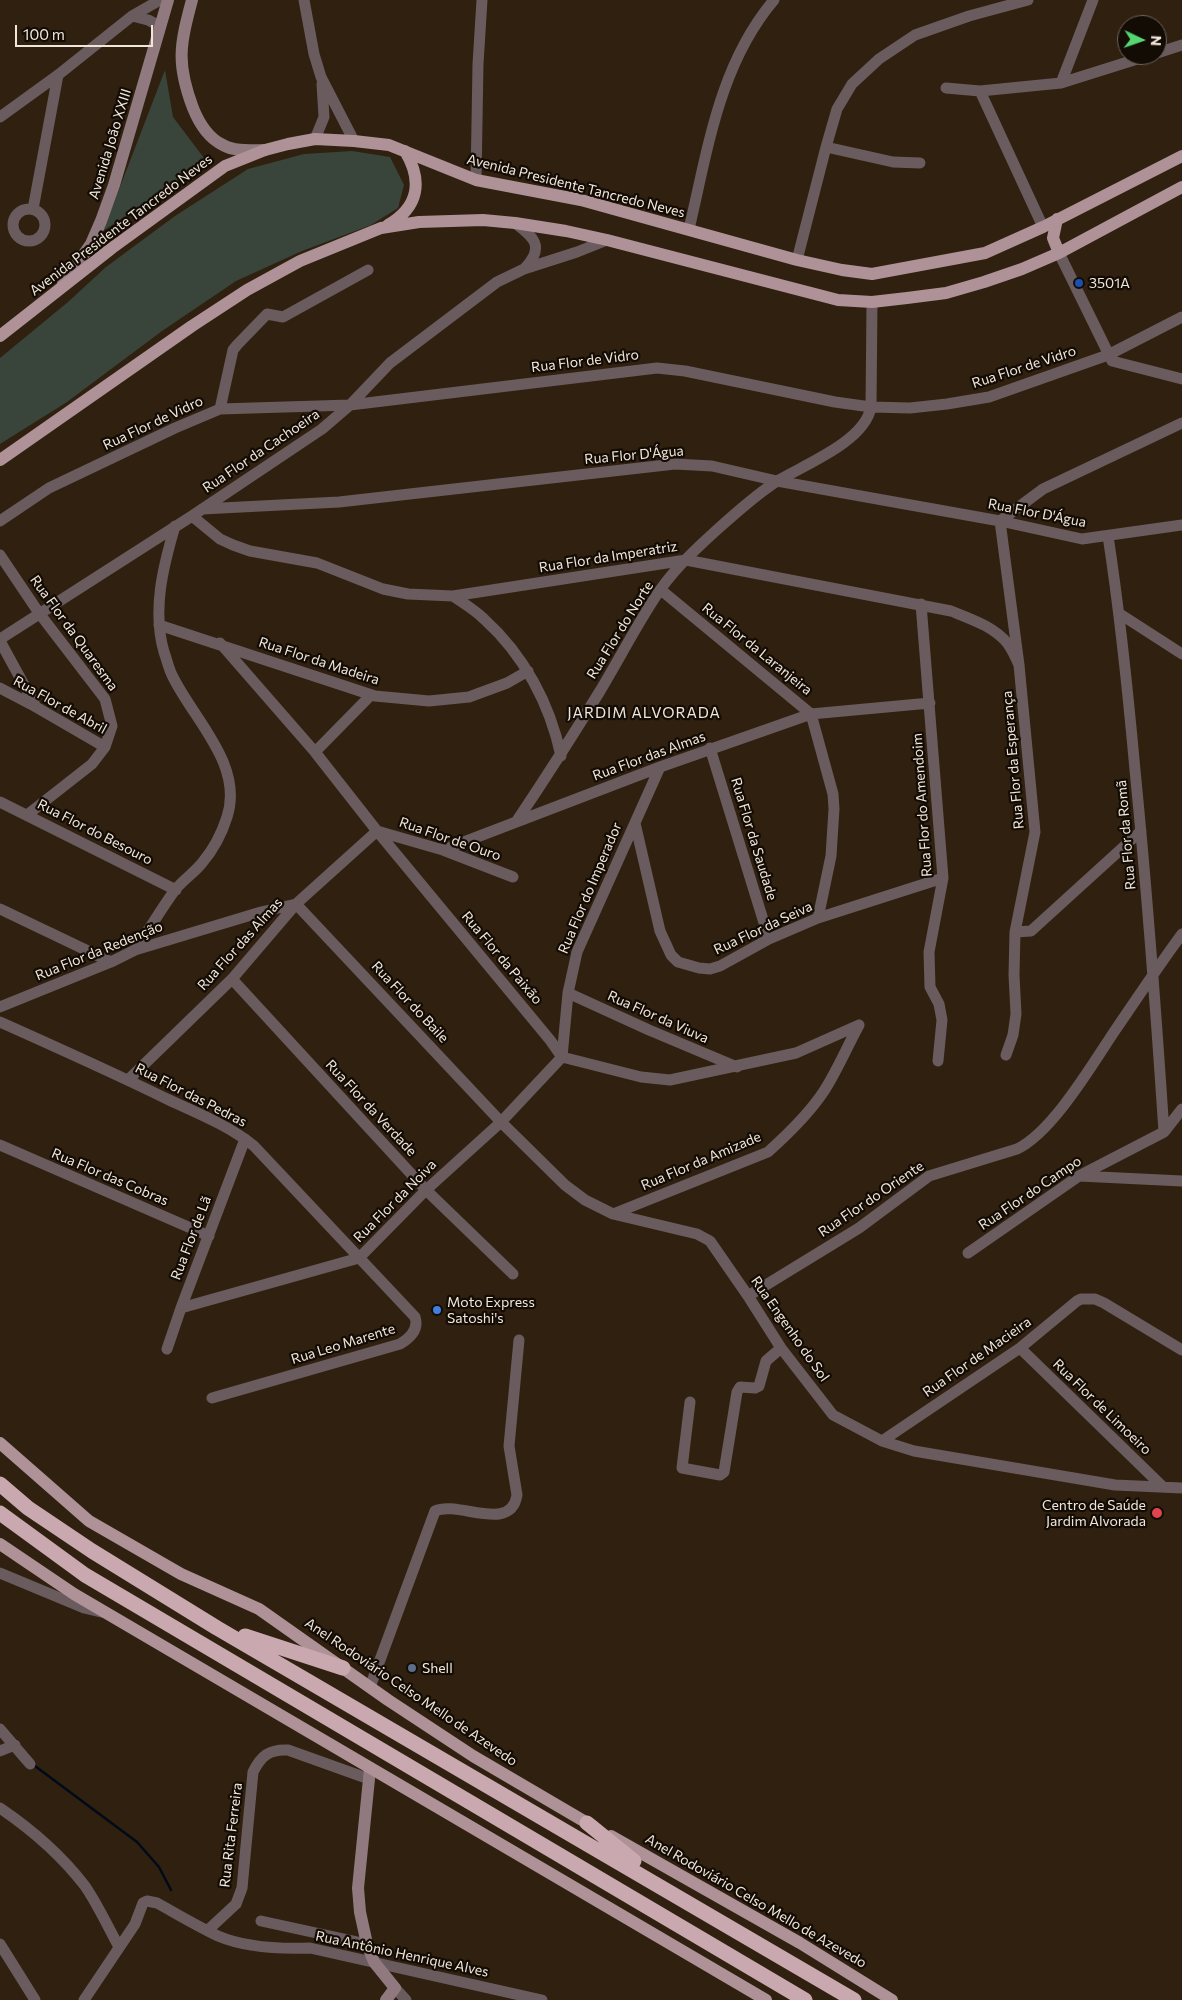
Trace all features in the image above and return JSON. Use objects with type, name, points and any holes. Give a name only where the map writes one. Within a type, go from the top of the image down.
[{"type":"highway","points":[[0,1484],[28,1508],[92,1552],[217,1628],[854,2000]]},
{"type":"highway","points":[[0,1513],[85,1575],[805,2000]]},
{"type":"highway","points":[[217,1628],[343,1668]]},
{"type":"highway","points":[[587,1822],[668,1890]]},
{"type":"main road","name":"Avenida João XXIII","points":[[60,289],[96,236],[114,185],[168,0]]},
{"type":"main road","points":[[192,0],[183,39],[181,62],[183,78],[197,118],[208,135],[224,146],[242,150],[265,150]]},
{"type":"main road","name":"Avenida Presidente Tancredo Neves","points":[[0,336],[200,182],[225,166],[265,150],[288,144],[315,140],[354,140],[390,145],[476,180],[581,200],[798,260],[842,270],[872,274],[985,253],[1043,227],[1182,156]]},
{"type":"main road","points":[[0,460],[192,326],[247,290],[300,261],[382,228],[406,212],[414,198],[415,174],[413,164],[405,151]]},
{"type":"main road","points":[[382,228],[419,222],[483,220],[515,223],[607,240],[838,300],[872,302],[946,293],[1022,269],[1059,253],[1182,187]]},
{"type":"main road","points":[[1057,219],[1053,238],[1059,253]]},
{"type":"main road","name":"Anel Rodoviário Celso Mello de Azevedo","points":[[0,1444],[89,1521],[181,1574],[259,1609],[473,1756],[800,1943],[892,2000]]},
{"type":"main road","points":[[0,1544],[44,1575],[370,1774],[766,2000]]},
{"type":"main road","points":[[370,1774],[358,1888],[360,1912],[367,1944],[374,1962],[394,1988],[386,2000]]},
{"type":"street","points":[[0,117],[58,75],[132,16],[160,0]]},
{"type":"street","points":[[304,0],[314,54],[321,77],[354,140]]},
{"type":"street","points":[[476,180],[478,64],[482,0]]},
{"type":"street","points":[[689,229],[719,103],[738,53],[760,16],[774,0]]},
{"type":"street","points":[[798,260],[837,109],[852,84],[879,59],[915,35],[969,16],[1028,0]]},
{"type":"street","points":[[1060,83],[1093,0]]},
{"type":"street","points":[[132,16],[148,20],[160,26]]},
{"type":"street","points":[[1167,50],[1182,45]]},
{"type":"street","points":[[946,88],[980,91],[1060,83],[1118,65]]},
{"type":"street","points":[[33,209],[58,75]]},
{"type":"street","points":[[315,140],[324,118],[321,77]]},
{"type":"street","points":[[980,91],[1043,227]]},
{"type":"street","points":[[826,147],[894,162],[920,163]]},
{"type":"street","points":[[515,223],[531,235],[536,247],[534,258],[524,269]]},
{"type":"street","name":"Rua Flor da Cachoeira","points":[[0,640],[39,613],[192,516],[322,429],[350,405],[390,363],[497,282],[524,269],[607,240]]},
{"type":"street","points":[[1059,253],[1112,361],[1182,379]]},
{"type":"street","points":[[220,409],[233,350],[267,314],[283,317],[368,270]]},
{"type":"street","points":[[871,407],[872,302]]},
{"type":"street","name":"Rua Flor de Vidro","points":[[0,521],[49,488],[175,428],[220,409],[350,405],[656,368],[684,371],[835,402],[871,407],[910,408],[989,397],[1108,355],[1182,317]]},
{"type":"street","name":"Rua Flor do Norte","points":[[516,822],[561,756],[661,590],[686,560],[720,527],[777,481],[821,457],[856,432],[870,413],[871,407]]},
{"type":"street","points":[[1000,521],[1043,488],[1182,423]]},
{"type":"street","name":"Rua Flor D'Água","points":[[202,509],[339,502],[675,464],[712,466],[777,481],[1000,521],[1082,539],[1182,525]]},
{"type":"street","name":"Rua Flor da Imperatriz","points":[[192,516],[220,539],[250,551],[317,563],[383,589],[408,594],[453,596],[686,560],[951,611],[978,622],[997,633],[1008,644],[1019,665]]},
{"type":"street","name":"Rua Flor da Esperança","points":[[1000,521],[1019,665],[1035,832],[1015,932],[1014,975],[1016,1014],[1013,1035],[1006,1055]]},
{"type":"street","points":[[136,950],[176,890],[202,862],[218,840],[228,816],[231,799],[229,779],[224,761],[172,676],[164,650],[159,624],[159,605],[164,565],[175,526]]},
{"type":"street","name":"Rua Flor da Romã","points":[[1108,536],[1120,614],[1141,832],[1154,972],[1164,1132]]},
{"type":"street","name":"Rua Flor da Quaresma","points":[[0,555],[39,613],[104,698],[112,726],[106,747],[92,764],[82,774],[27,815]]},
{"type":"street","name":"Rua Flor da Laranjeira","points":[[661,590],[802,704],[811,714],[833,794],[834,809],[831,856],[818,918]]},
{"type":"street","points":[[453,596],[484,618],[528,671],[539,689],[549,712],[561,756]]},
{"type":"street","name":"Rua Flor do Amendoim","points":[[921,604],[943,878],[929,952],[930,987],[939,1004],[942,1020],[938,1061]]},
{"type":"street","points":[[1120,614],[1182,654]]},
{"type":"street","name":"Rua Flor da Madeira","points":[[159,624],[371,695],[429,701],[469,697],[508,683],[528,671]]},
{"type":"street","points":[[0,640],[36,707]]},
{"type":"street","name":"Rua Flor da Paixão","points":[[220,643],[316,752],[377,831],[544,1032],[562,1057]]},
{"type":"street","name":"Rua Flor de Abril","points":[[0,688],[106,747]]},
{"type":"street","points":[[316,752],[371,695]]},
{"type":"street","name":"Rua Flor das Almas","points":[[443,850],[710,748],[811,714],[930,703]]},
{"type":"street","name":"Rua Flor da Saudade","points":[[710,748],[769,939]]},
{"type":"street","name":"Rua Flor do Imperador","points":[[562,1057],[568,993],[577,952],[660,767]]},
{"type":"street","name":"Rua Flor do Besouro","points":[[0,802],[176,890]]},
{"type":"street","name":"Rua Flor da Seiva","points":[[635,823],[660,931],[671,956],[678,962],[689,966],[710,969],[720,966],[769,939],[818,918],[943,878]]},
{"type":"street","name":"Rua Flor das Almas","points":[[128,1080],[232,979],[296,904],[377,831]]},
{"type":"street","name":"Rua Flor de Ouro","points":[[377,831],[443,850],[513,877]]},
{"type":"street","points":[[1015,932],[1031,931],[1141,832]]},
{"type":"street","name":"Rua Flor da Redenção","points":[[0,1007],[136,950],[261,912],[296,904]]},
{"type":"street","name":"Rua Flor do Baile","points":[[296,904],[501,1122]]},
{"type":"street","points":[[0,909],[111,962]]},
{"type":"street","name":"Rua Flor do Oriente","points":[[748,1296],[860,1228],[929,1176],[1017,1149],[1029,1143],[1040,1133],[1075,1091],[1154,972],[1182,934]]},
{"type":"street","name":"Rua Flor da Verdade","points":[[232,979],[426,1190],[514,1274]]},
{"type":"street","name":"Rua Flor da Viuva","points":[[568,993],[737,1067]]},
{"type":"street","name":"Rua Flor das Pedras","points":[[0,1022],[128,1080],[245,1138],[358,1258]]},
{"type":"street","name":"Rua Flor da Amizade","points":[[613,1214],[768,1152],[813,1106],[824,1090],[859,1026],[796,1053],[737,1067]]},
{"type":"street","points":[[562,1057],[655,1079],[682,1078],[737,1067]]},
{"type":"street","name":"Rua Flor da Noiva","points":[[181,1308],[358,1258],[426,1190],[501,1122],[562,1057]]},
{"type":"street","name":"Rua Flor do Campo","points":[[968,1253],[1079,1176],[1164,1132],[1182,1109]]},
{"type":"street","name":"Rua Engenho do Sol","points":[[501,1122],[565,1185],[585,1200],[613,1214],[710,1241],[781,1348],[833,1415],[882,1441],[914,1451],[1116,1485],[1182,1488]]},
{"type":"street","name":"Rua Flor de Lã","points":[[167,1349],[245,1138]]},
{"type":"street","name":"Rua Flor das Cobras","points":[[0,1145],[209,1236]]},
{"type":"street","points":[[1079,1176],[1182,1181]]},
{"type":"street","name":"Rua Leo Marente","points":[[212,1398],[374,1352],[406,1340],[414,1330],[417,1322],[415,1317],[358,1258]]},
{"type":"street","name":"Rua Flor de Macieira","points":[[882,1441],[1020,1348],[1077,1301],[1095,1299],[1104,1303],[1182,1350]]},
{"type":"street","points":[[370,1687],[436,1512],[446,1508],[495,1515],[507,1512],[516,1501],[509,1446],[519,1340]]},
{"type":"street","points":[[690,1402],[682,1468],[720,1475],[724,1472],[737,1392],[740,1387],[755,1388],[759,1386],[766,1361],[781,1348]]},
{"type":"street","name":"Rua Flor de Limoeiro","points":[[1020,1348],[1163,1488]]},
{"type":"street","points":[[0,1573],[84,1608],[105,1612]]},
{"type":"street","points":[[0,1729],[30,1764]]},
{"type":"street","points":[[0,1751],[15,1745]]},
{"type":"street","name":"Rua Rita Ferreira","points":[[208,1930],[236,1904],[242,1888],[253,1772],[260,1760],[268,1752],[288,1750],[370,1774]]},
{"type":"street","points":[[0,1808],[18,1820],[53,1851],[85,1886],[119,1947],[84,2000]]},
{"type":"street","name":"Rua Antônio Henrique Alves","points":[[119,1947],[135,1924],[143,1903],[147,1901],[157,1903],[219,1936],[250,1944],[281,1948],[310,1948],[542,2000]]},
{"type":"street","name":"Rua Antônio Henrique Alves","points":[[261,1921],[367,1944]]},
{"type":"street","points":[[0,1944],[35,2000]]},
{"type":"street","points":[[394,1988],[406,2000]]},
{"type":"green space","points":[[165,70],[173,117],[207,162],[103,231]]},
{"type":"green space","points":[[352,151],[390,157],[404,185],[398,208],[371,225],[302,251],[236,281],[162,331],[67,402],[0,444],[0,358],[68,302],[106,267],[175,216],[248,169],[304,154]]},
{"type":"waterway","points":[[35,1766],[137,1842],[159,1867],[171,1890]]},
{"type":"place","name":"3501A","points":[[1079,283]]},
{"type":"place","name":"Moto Express Satoshi's","points":[[437,1310]]},
{"type":"place","name":"Centro de Saúde Jardim Alvorada","points":[[1157,1513]]},
{"type":"place","name":"Shell","points":[[412,1668]]},
{"type":"district","name":"JARDIM ALVORADA","points":[[644,713]]}]
